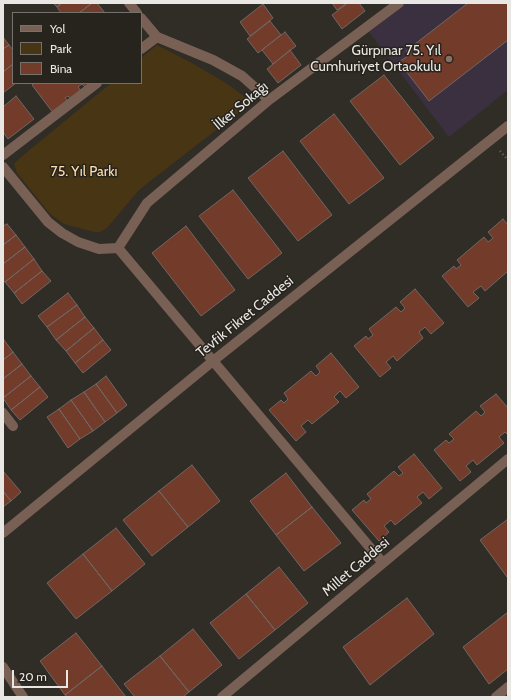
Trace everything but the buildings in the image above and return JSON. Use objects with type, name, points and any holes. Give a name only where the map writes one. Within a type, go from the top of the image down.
[{"type":"street","points":[[129,3],[136,12]]},
{"type":"street","name":"İlker Sokağı","points":[[118,248],[147,203],[269,100],[399,3]]},
{"type":"street","points":[[142,19],[157,37],[219,63],[242,76],[269,100]]},
{"type":"street","points":[[142,48],[157,37]]},
{"type":"street","points":[[3,155],[96,84]]},
{"type":"street","name":"Tevfik Fikret Caddesi","points":[[3,533],[213,361],[508,126]]},
{"type":"street","points":[[3,167],[48,222],[62,233],[78,242],[99,249],[118,248],[383,563]]},
{"type":"street","points":[[3,414],[13,426]]},
{"type":"street","name":"Millet Caddesi","points":[[222,697],[508,459]]},
{"type":"street","points":[[5,670],[16,697]]},
{"type":"street","points":[[5,670],[23,697]]},
{"type":"street","points":[[496,697],[508,687]]},
{"type":"shaded area","name":"Gürpınar 75. Yıl Cumhuriyet Ortaokulu","points":[[399,3],[508,3],[508,90],[449,137],[366,28]]},
{"type":"green space","name":"75. Yıl Parkı","points":[[157,45],[226,83],[252,102],[139,190],[107,228],[100,232],[94,232],[64,224],[50,214],[17,173],[14,164],[110,84],[142,84],[142,57]]},
{"type":"place","name":"Gürpınar 75. Yıl Cumhuriyet Ortaokulu","points":[[449,59]]}]
